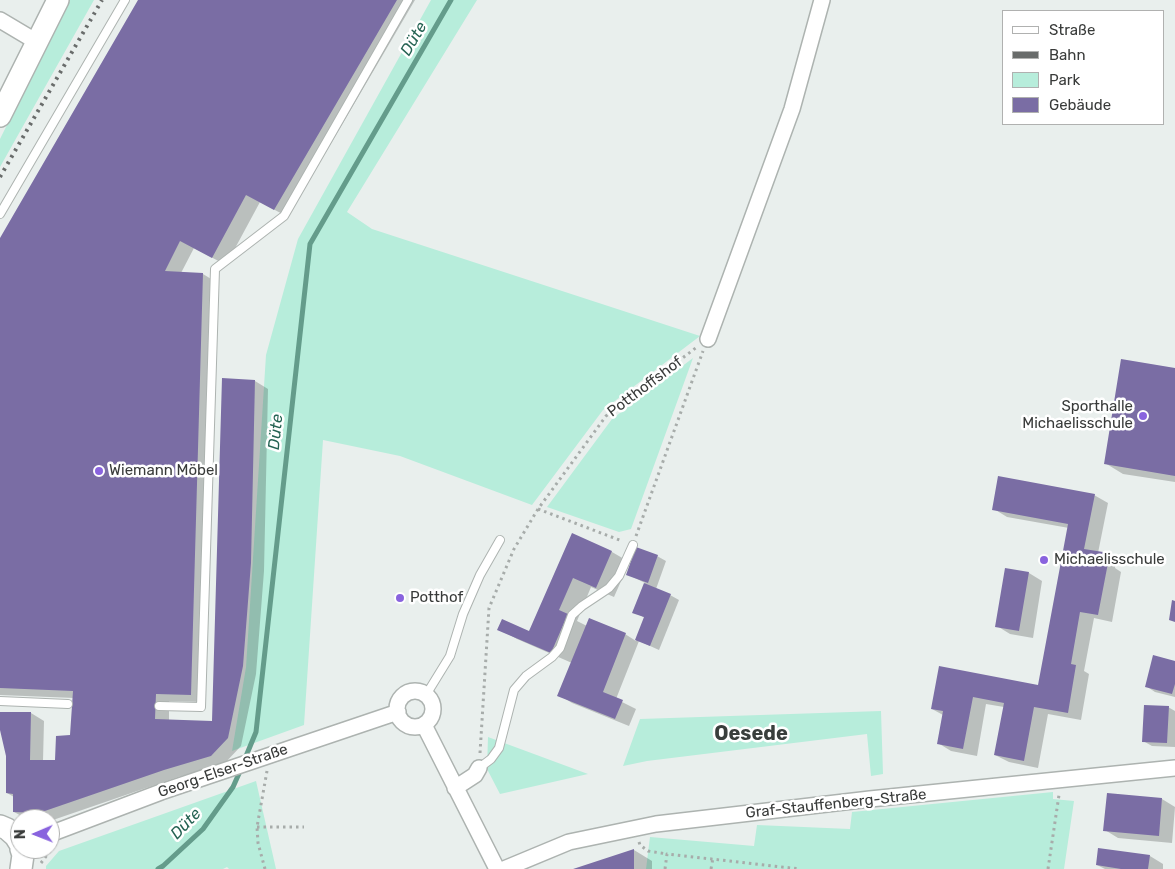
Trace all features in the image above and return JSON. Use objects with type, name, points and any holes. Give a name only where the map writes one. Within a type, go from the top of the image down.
[{"type":"main road","points":[[0,116],[58,0]]},
{"type":"street","points":[[708,339],[792,109],[822,0]]},
{"type":"street","points":[[0,20],[37,42]]},
{"type":"street","points":[[409,692],[421,692],[426,695],[430,699],[433,711],[432,716],[424,725],[413,727],[408,725],[400,718],[398,712],[400,700],[409,692]]},
{"type":"street","name":"Georg-Elser-Straße","points":[[60,830],[209,776],[398,712]]},
{"type":"street","points":[[424,725],[497,869]]},
{"type":"street","points":[[455,788],[475,774],[480,768]]},
{"type":"street","name":"Graf-Stauffenberg-Straße","points":[[504,869],[569,842],[656,824],[860,800],[1175,768]]},
{"type":"lane","points":[[0,214],[125,0]]},
{"type":"lane","points":[[159,706],[201,707],[215,269],[284,216],[408,0]]},
{"type":"lane","points":[[426,695],[450,656],[463,614],[480,574],[500,540]]},
{"type":"lane","points":[[480,768],[491,759],[499,748],[514,690],[526,676],[552,658],[560,648],[572,615],[609,588],[620,576],[633,546]]},
{"type":"lane","points":[[0,701],[68,704]]},
{"type":"path","name":"Potthoffshof","points":[[480,768],[489,608],[514,549],[538,509],[606,416],[708,339]]},
{"type":"path","points":[[538,509],[633,546],[708,339]]},
{"type":"path","points":[[265,869],[258,842],[257,827],[270,755]]},
{"type":"path","points":[[1048,869],[1061,780]]},
{"type":"path","points":[[257,827],[304,827]]},
{"type":"path","points":[[648,852],[800,869]]},
{"type":"path","points":[[665,869],[667,854]]},
{"type":"path","points":[[711,869],[713,858]]},
{"type":"green space","points":[[69,0],[94,0],[0,167],[0,139]]},
{"type":"green space","points":[[431,0],[477,0],[347,212],[372,229],[700,336],[603,410],[532,505],[400,456],[323,440],[304,725],[232,751],[246,667],[266,355],[298,239]]},
{"type":"green space","points":[[693,358],[631,529],[619,532],[547,507],[612,419]]},
{"type":"green space","points":[[881,711],[883,774],[871,776],[867,734],[647,761],[623,766],[640,719]]},
{"type":"green space","points":[[488,737],[588,774],[500,794],[487,769]]},
{"type":"green space","points":[[256,781],[276,869],[229,869],[227,867],[223,869],[46,869],[46,866],[52,859],[60,859],[60,851]]},
{"type":"green space","points":[[1053,792],[1053,799],[1074,801],[1064,869],[646,869],[650,837],[754,846],[757,825],[850,829],[852,812]]},
{"type":"building","name":"Wiemann Möbel","points":[[138,0],[397,0],[274,210],[246,195],[212,258],[180,241],[165,271],[203,273],[191,695],[156,694],[155,719],[212,721],[222,378],[255,380],[251,563],[243,666],[228,738],[211,756],[51,809],[13,809],[13,794],[6,793],[6,756],[0,730],[0,712],[31,712],[30,760],[55,760],[56,736],[70,735],[73,691],[0,688],[0,238]]},
{"type":"building","name":"Sporthalle Michaelisschule","points":[[1121,359],[1175,368],[1175,476],[1104,464]]},
{"type":"building","points":[[998,476],[1095,494],[1084,549],[1103,552],[1102,562],[1108,563],[1098,615],[1080,612],[1071,664],[1076,665],[1068,713],[1034,707],[1024,761],[994,755],[1004,703],[973,697],[963,749],[937,744],[943,711],[931,709],[939,666],[1038,685],[1068,524],[992,510]]},
{"type":"building","points":[[572,533],[612,551],[596,588],[573,578],[559,610],[568,614],[551,653],[497,630],[502,619],[529,631]]},
{"type":"building","points":[[636,547],[658,555],[648,583],[626,575]]},
{"type":"building","points":[[1005,568],[1029,572],[1019,631],[995,627]]},
{"type":"building","points":[[644,583],[671,594],[650,646],[635,640],[644,617],[632,613]]},
{"type":"building","points":[[1172,600],[1175,601],[1175,622],[1169,620]]},
{"type":"building","points":[[589,618],[626,633],[603,692],[623,700],[615,719],[557,696]]},
{"type":"building","points":[[1153,655],[1175,661],[1175,684],[1172,694],[1145,687]]},
{"type":"building","points":[[1144,705],[1169,706],[1167,743],[1142,742]]},
{"type":"building","points":[[1107,793],[1162,798],[1159,836],[1103,831]]},
{"type":"building","points":[[1098,848],[1150,855],[1148,869],[1121,869],[1096,865]]},
{"type":"building","points":[[634,849],[634,869],[573,869]]},
{"type":"waterway","name":"Düte","points":[[244,761],[256,732],[310,244],[451,0]]},
{"type":"waterway","name":"Düte","points":[[158,869],[203,829],[233,787],[241,769]]},
{"type":"railway","points":[[0,177],[102,0]]},
{"type":"place","name":"Sporthalle Michaelisschule","points":[[1143,416]]},
{"type":"place","name":"Wiemann Möbel","points":[[99,471]]},
{"type":"place","name":"Michaelisschule","points":[[1044,560]]},
{"type":"place","name":"Potthof","points":[[400,598]]},
{"type":"district","name":"Oesede","points":[[751,734]]}]
